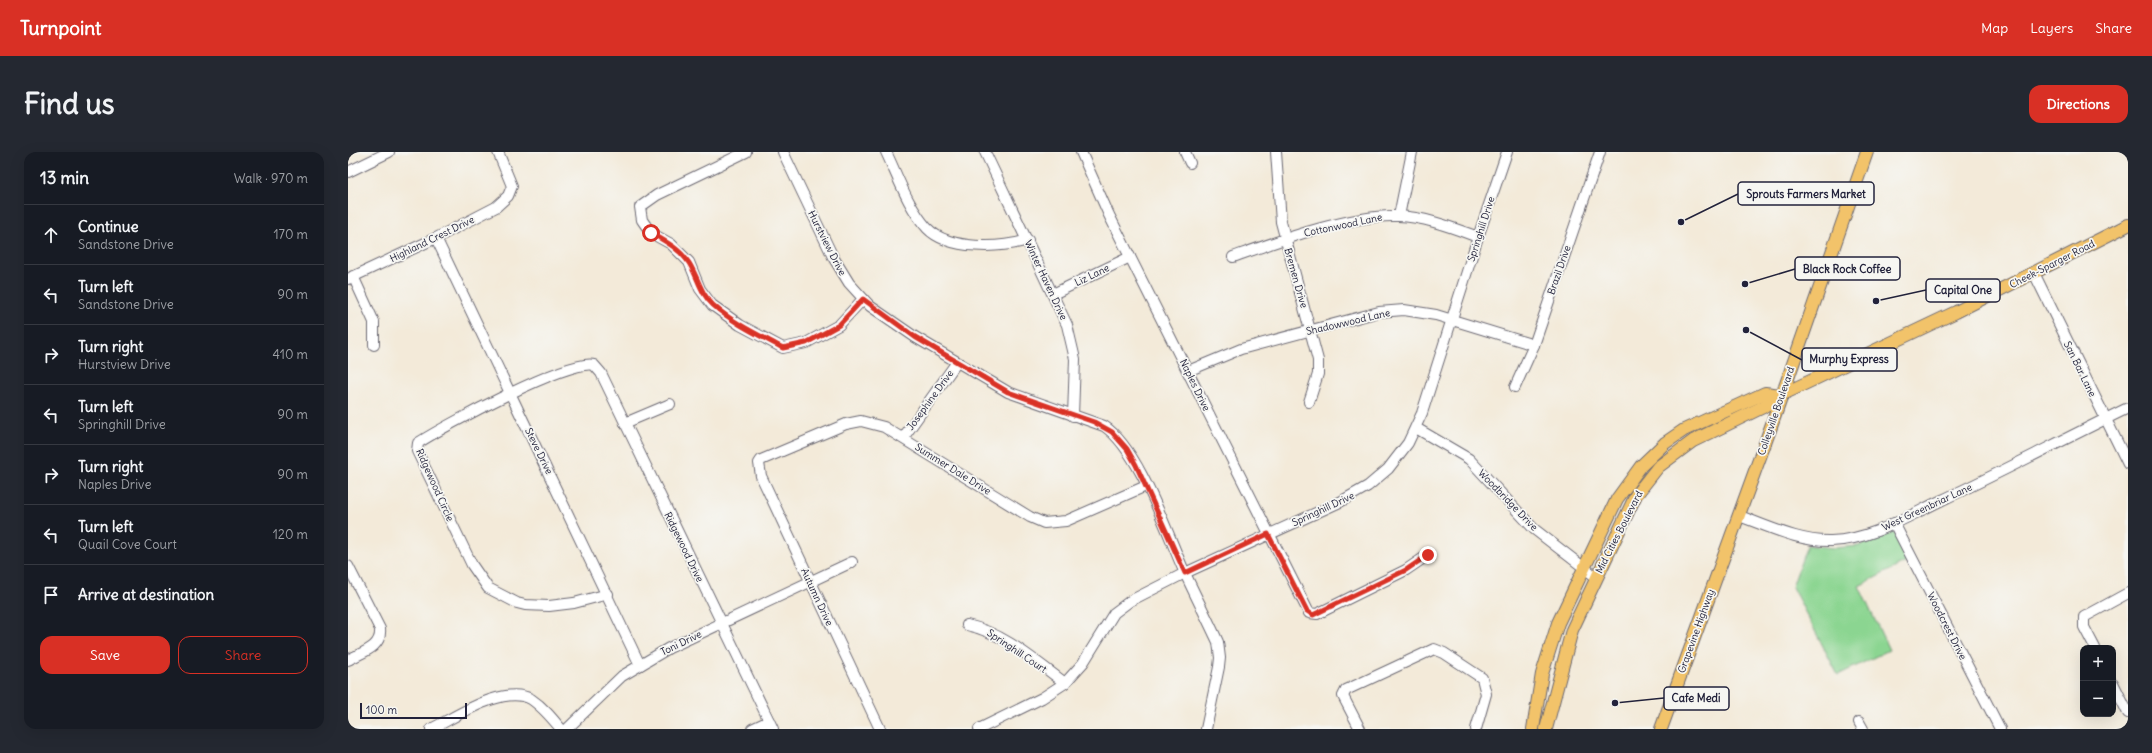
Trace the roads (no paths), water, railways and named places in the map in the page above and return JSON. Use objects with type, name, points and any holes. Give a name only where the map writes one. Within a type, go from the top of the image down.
[{"type":"main road","name":"Colleyville Boulevard","points":[[1716,579],[1868,152]]},
{"type":"main road","name":"Cheek-Sparger Road","points":[[1781,395],[1874,352],[2034,274],[2128,225]]},
{"type":"main road","name":"Mid Cities Boulevard","points":[[1533,729],[1542,674],[1558,623],[1617,499],[1641,466],[1665,443],[1694,425],[1765,393],[1781,395]]},
{"type":"main road","name":"Mid Cities Boulevard","points":[[1546,729],[1572,630],[1636,495],[1658,467],[1693,440],[1763,407],[1781,395]]},
{"type":"main road","name":"Grapevine Highway","points":[[1661,729],[1716,579]]},
{"type":"street","points":[[348,172],[389,152]]},
{"type":"street","name":"Highland Crest Drive","points":[[351,278],[436,238],[496,207],[504,201],[511,191],[510,181],[498,152]]},
{"type":"street","points":[[746,152],[657,195],[640,206],[642,220],[651,233],[671,244],[689,262],[700,288],[712,305],[740,325],[783,348],[806,343],[839,325],[863,299]]},
{"type":"street","name":"Hurstview Drive","points":[[783,152],[833,257],[849,284],[863,299],[915,337],[1008,392],[1073,416],[1094,422],[1112,432],[1127,449],[1146,486],[1218,642],[1220,658],[1206,729]]},
{"type":"street","points":[[886,152],[911,203],[928,228],[933,232],[947,239],[981,246],[1013,245],[1028,240]]},
{"type":"street","name":"Winter Haven Drive","points":[[985,152],[1053,294],[1072,343],[1075,386],[1073,416]]},
{"type":"street","name":"Naples Drive","points":[[1081,152],[1130,257],[1307,611],[1313,615],[1406,570],[1428,555]]},
{"type":"street","points":[[1185,152],[1190,163]]},
{"type":"street","name":"Bremen Drive","points":[[1276,152],[1278,202],[1285,239],[1318,360],[1318,374],[1309,402]]},
{"type":"street","points":[[1399,216],[1412,152]]},
{"type":"street","name":"Springhill Drive","points":[[979,729],[1042,698],[1064,683],[1083,663],[1114,613],[1135,598],[1268,534],[1340,502],[1368,486],[1397,459],[1416,428],[1507,152]]},
{"type":"street","name":"Brazil Drive","points":[[1515,387],[1534,344],[1600,152]]},
{"type":"street","name":"Cottonwood Lane","points":[[1233,257],[1285,239],[1351,222],[1399,216],[1432,221],[1478,237]]},
{"type":"street","name":"Steve Drive","points":[[436,238],[512,393],[640,664]]},
{"type":"street","name":"Liz Lane","points":[[1053,294],[1130,257]]},
{"type":"street","name":"San Bar Lane","points":[[2034,274],[2128,464]]},
{"type":"street","points":[[351,278],[374,322],[374,345]]},
{"type":"street","name":"Shadowwood Lane","points":[[1188,372],[1233,352],[1380,312],[1404,310],[1452,320],[1534,344]]},
{"type":"street","name":"Josephine Drive","points":[[903,438],[957,362]]},
{"type":"street","name":"Ridgewood Circle","points":[[594,365],[583,364],[571,367],[512,393],[427,437],[416,446],[472,566],[488,588],[517,603],[525,605],[549,606],[574,603],[608,594]]},
{"type":"street","name":"Ridgewood Drive","points":[[594,365],[601,373],[771,725]]},
{"type":"street","points":[[625,423],[670,404]]},
{"type":"street","name":"West Greenbriar Lane","points":[[1739,516],[1792,536],[1830,541],[1860,537],[1894,523],[2128,408]]},
{"type":"street","name":"Summer Dale Drive","points":[[759,463],[778,452],[854,421],[861,421],[884,427],[1024,514],[1044,523],[1066,521],[1146,486]]},
{"type":"street","name":"Woodbridge Drive","points":[[1416,428],[1469,459],[1534,529],[1596,577]]},
{"type":"street","name":"Autumn Drive","points":[[759,463],[761,476],[880,729]]},
{"type":"street","name":"Woodcrest Drive","points":[[1894,523],[2000,729]]},
{"type":"street","name":"Toni Drive","points":[[567,729],[622,676],[640,664],[669,648],[852,562]]},
{"type":"street","points":[[348,566],[380,629],[380,636],[378,643],[373,647],[348,660]]},
{"type":"street","points":[[2094,645],[2084,626],[2084,617],[2128,594]]},
{"type":"street","name":"Springhill Court","points":[[967,625],[984,629],[996,635],[1064,683]]},
{"type":"street","points":[[1360,729],[1344,700],[1343,696],[1346,690],[1434,649],[1444,653],[1482,678],[1486,694],[1476,729]]},
{"type":"street","points":[[2116,689],[2128,713]]},
{"type":"street","points":[[431,729],[490,700],[510,695],[531,700],[543,708],[561,729]]},
{"type":"street","points":[[752,729],[771,725]]},
{"type":"place","name":"Sprouts Farmers Market","points":[[1681,222]]},
{"type":"place","name":"Black Rock Coffee","points":[[1745,284]]},
{"type":"place","name":"Capital One","points":[[1876,301]]},
{"type":"place","name":"Murphy Express","points":[[1746,330]]},
{"type":"place","name":"Cafe Medi","points":[[1615,703]]}]
